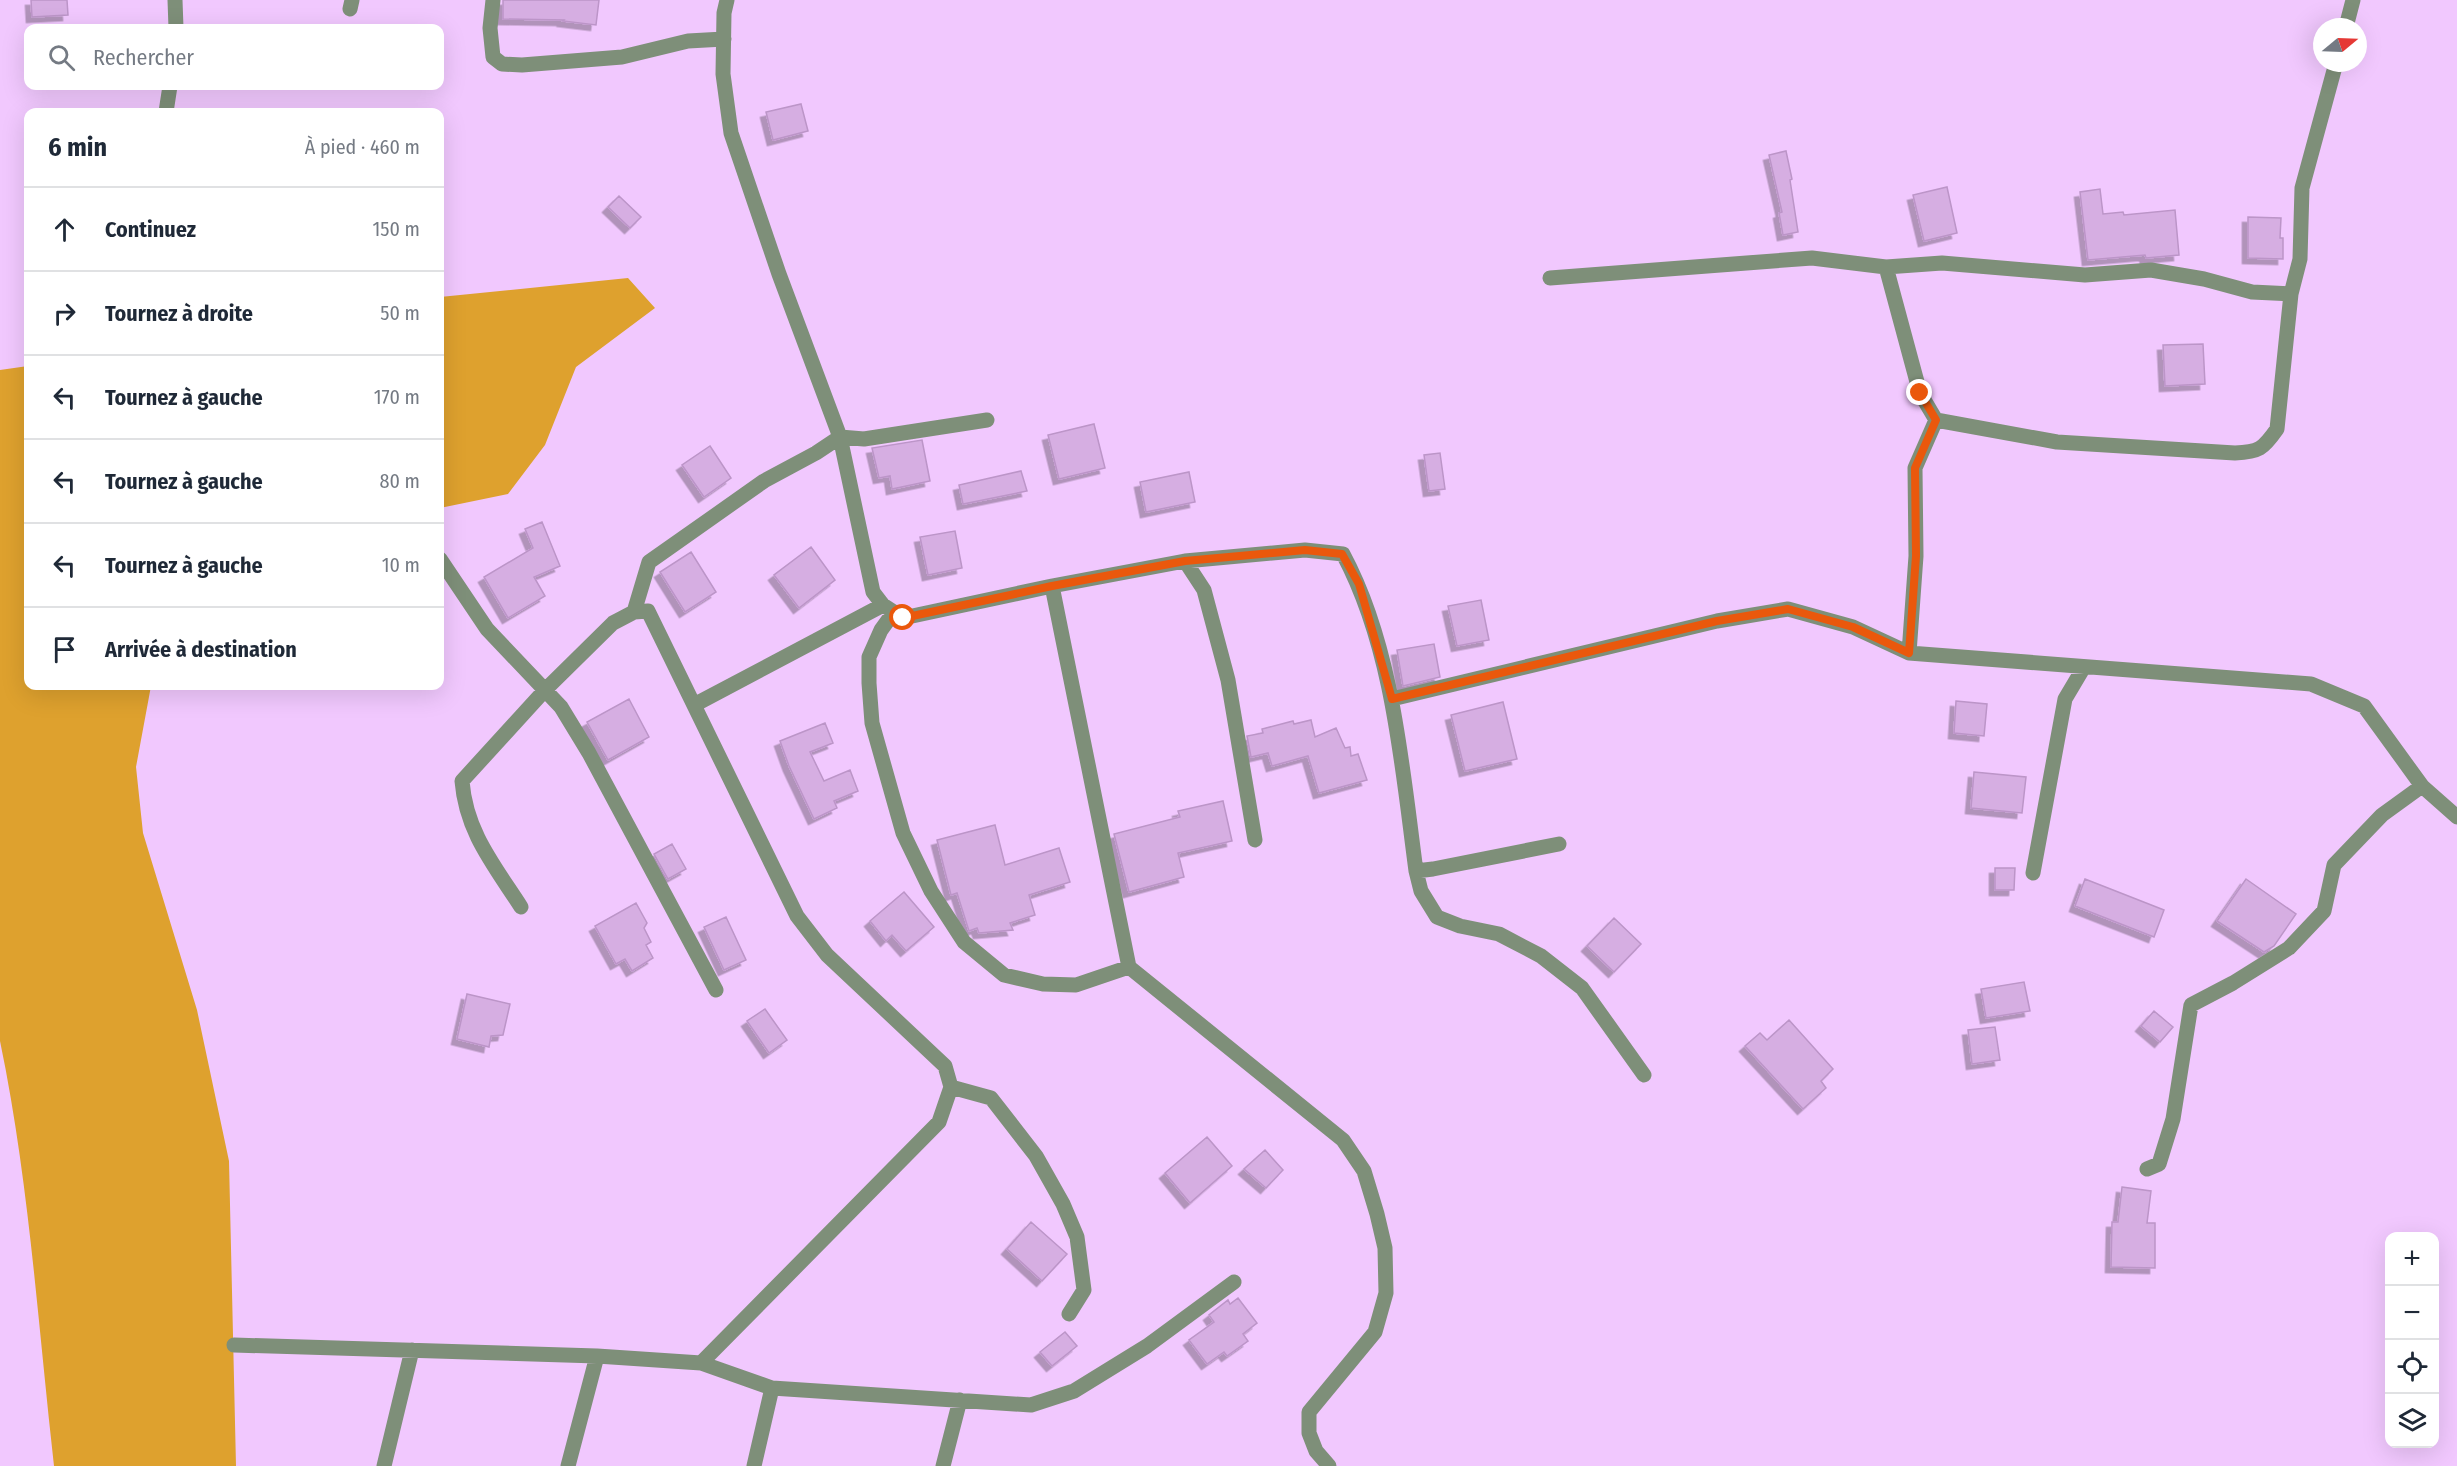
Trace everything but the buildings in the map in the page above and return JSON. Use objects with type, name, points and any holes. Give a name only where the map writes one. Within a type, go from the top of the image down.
[{"type":"street","points":[[175,0],[176,24]]},
{"type":"street","points":[[493,0],[490,28],[493,57],[502,64],[522,65],[622,57],[688,41],[724,39]]},
{"type":"street","points":[[727,0],[724,14],[723,74],[731,133],[779,274],[840,437],[873,592],[889,609],[903,618],[1052,586],[1185,561],[1305,550],[1342,554],[1359,584],[1392,699],[1416,871],[1422,891],[1437,917],[1460,926],[1499,934],[1541,956],[1582,988],[1644,1075]]},
{"type":"street","points":[[2349,18],[2354,0]]},
{"type":"street","points":[[1886,267],[1920,393],[1936,420],[2057,442],[2235,453],[2255,452],[2267,443],[2277,429],[2291,294],[2300,259],[2302,188],[2334,72]]},
{"type":"street","points":[[167,108],[169,90]]},
{"type":"street","points":[[1550,278],[1812,258],[1886,267],[1942,263],[2085,274],[2151,270],[2204,279],[2252,292],[2291,294]]},
{"type":"street","points":[[634,612],[649,562],[764,481],[816,453],[840,437],[864,439],[987,420]]},
{"type":"street","points":[[1909,653],[1916,556],[1915,468],[1936,420]]},
{"type":"street","points":[[1185,561],[1204,590],[1228,680],[1254,840]]},
{"type":"street","points":[[444,565],[487,628],[561,707],[589,753],[716,990]]},
{"type":"street","points":[[1052,586],[1129,967],[1344,1140],[1364,1170],[1385,1248],[1386,1293],[1375,1332],[1309,1412],[1309,1432],[1316,1451],[1329,1466]]},
{"type":"street","points":[[694,705],[889,609]]},
{"type":"street","points":[[889,609],[869,657],[872,723],[903,833],[931,891],[964,942],[1004,975],[1043,984],[1076,985],[1129,967]]},
{"type":"street","points":[[1392,699],[1717,621],[1788,609],[1853,627],[1909,653],[2311,684],[2364,706],[2422,786],[2457,817]]},
{"type":"street","points":[[521,907],[477,840],[464,804],[462,781],[545,690],[613,623],[634,612],[648,611],[797,916],[827,955],[945,1066],[951,1087],[939,1122],[701,1363]]},
{"type":"street","points":[[2032,873],[2065,699],[2084,667]]},
{"type":"street","points":[[2147,1169],[2159,1164],[2172,1119],[2191,1005],[2233,984],[2289,948],[2324,911],[2334,865],[2382,815],[2422,786]]},
{"type":"street","points":[[1416,871],[1559,844]]},
{"type":"street","points":[[951,1087],[991,1098],[1036,1156],[1064,1204],[1077,1237],[1084,1290],[1069,1314]]},
{"type":"street","points":[[234,1345],[597,1356],[701,1363],[772,1388],[1031,1405],[1074,1391],[1147,1346],[1234,1282]]},
{"type":"street","points":[[384,1466],[412,1350]]},
{"type":"street","points":[[568,1466],[597,1356]]},
{"type":"street","points":[[754,1466],[772,1388]]},
{"type":"street","points":[[943,1466],[960,1400]]},
{"type":"shaded area","points":[[628,278],[655,308],[576,367],[545,445],[508,494],[444,507],[444,297]]},
{"type":"shaded area","points":[[24,367],[24,690],[150,690],[136,767],[143,833],[197,1010],[229,1161],[236,1466],[54,1466],[26,1199],[0,1041],[0,370]]},
{"type":"route","points":[[903,618],[1052,586],[1185,561],[1305,550],[1342,554],[1359,584],[1392,699],[1717,621],[1788,609],[1853,627],[1909,653],[1916,556],[1915,468],[1936,420],[1920,393]]}]
